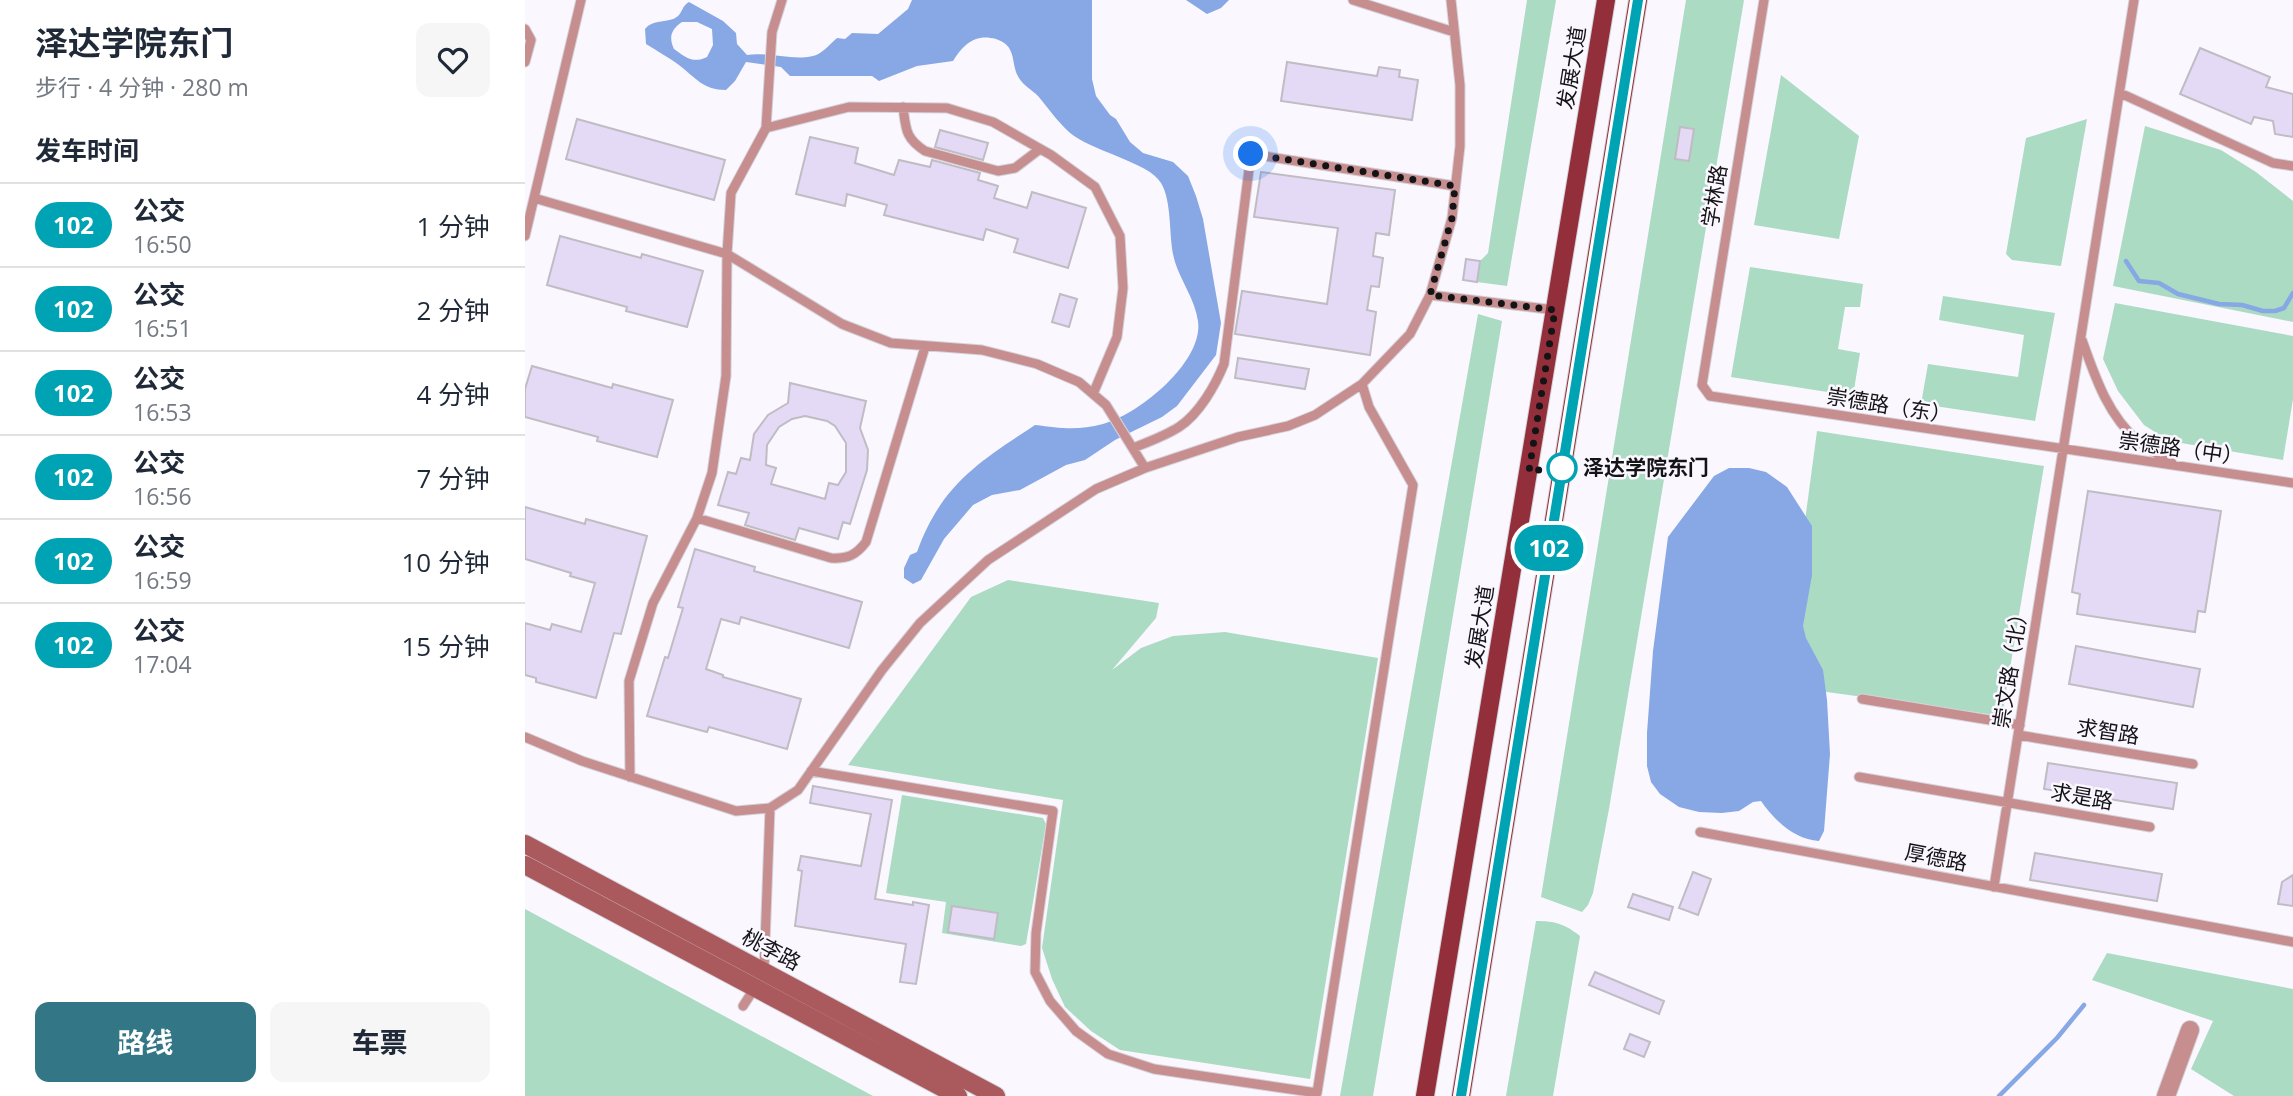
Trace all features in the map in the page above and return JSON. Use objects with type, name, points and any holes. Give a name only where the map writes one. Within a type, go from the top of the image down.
[{"type":"main road","name":"发展大道","points":[[1425,1096],[1606,0]]},
{"type":"main road","points":[[1461,1096],[1638,0]]},
{"type":"main road","name":"桃李路","points":[[525,844],[958,1096]]},
{"type":"main road","name":"桃李路","points":[[525,865],[996,1096]]},
{"type":"street","points":[[2166,1096],[2190,1030]]},
{"type":"lane","points":[[525,236],[581,0]]},
{"type":"lane","points":[[630,777],[629,681],[653,603],[697,518],[712,473],[726,376],[727,254],[731,192],[766,128],[772,32],[782,0]]},
{"type":"lane","points":[[1353,0],[1454,32]]},
{"type":"lane","points":[[525,737],[582,761],[736,811],[770,808],[798,790],[882,670],[919,623],[988,560],[1096,489],[1145,468],[1238,437],[1288,426],[1315,415],[1362,384],[1410,334],[1430,295],[1452,218],[1460,146],[1460,85],[1451,0]]},
{"type":"lane","name":"学林路","points":[[1710,396],[1702,385],[1764,0]]},
{"type":"lane","name":"崇文路（北）","points":[[1994,887],[2134,0]]},
{"type":"lane","points":[[525,29],[531,40],[525,62]]},
{"type":"lane","points":[[2120,93],[2273,163],[2293,166]]},
{"type":"lane","points":[[766,128],[849,107],[947,108],[993,122],[1040,149],[1094,187],[1119,236],[1123,288],[1117,337],[1093,394]]},
{"type":"lane","points":[[903,107],[907,135],[925,152],[998,171],[1015,168],[1040,149]]},
{"type":"lane","points":[[1133,448],[1181,426],[1210,391],[1224,364],[1251,154],[1455,186]]},
{"type":"lane","points":[[534,198],[727,254],[842,324],[891,344],[982,350],[1037,364],[1079,382],[1106,405],[1145,468]]},
{"type":"lane","points":[[1430,295],[1555,310]]},
{"type":"lane","points":[[2081,337],[2099,389],[2121,421],[2139,441],[2177,466]]},
{"type":"lane","points":[[697,518],[831,558],[843,559],[857,553],[866,542],[925,347]]},
{"type":"lane","points":[[811,771],[1053,811],[1036,933],[1035,972],[1050,1001],[1076,1031],[1108,1054],[1154,1069],[1317,1093],[1413,485],[1369,407],[1362,384]]},
{"type":"lane","name":"崇德路（东）","points":[[1710,396],[2063,450]]},
{"type":"lane","name":"崇德路（中）","points":[[2063,450],[2293,483]]},
{"type":"lane","name":"求智路","points":[[1862,699],[2193,764]]},
{"type":"lane","name":"求是路","points":[[1859,777],[2150,827]]},
{"type":"lane","points":[[743,1006],[759,980],[770,808]]},
{"type":"lane","name":"厚德路","points":[[1700,832],[2293,942]]},
{"type":"green space","points":[[1527,0],[1556,0],[1507,286],[1477,282],[1480,261],[1488,253]]},
{"type":"green space","points":[[1686,0],[1744,0],[1609,809],[1593,893],[1582,912],[1541,897]]},
{"type":"green space","points":[[1781,75],[1859,136],[1839,239],[1754,225]]},
{"type":"green space","points":[[2087,119],[2061,266],[2012,260],[2006,254],[2026,138]]},
{"type":"green space","points":[[2145,126],[2221,150],[2256,172],[2293,201],[2293,322],[2113,286]]},
{"type":"green space","points":[[1750,267],[1863,284],[1860,307],[1845,307],[1838,349],[1860,353],[1853,396],[1731,377]]},
{"type":"green space","points":[[1943,296],[2055,313],[2035,421],[1921,404],[1928,364],[2018,377],[2024,335],[1939,320]]},
{"type":"green space","points":[[2115,303],[2293,336],[2293,399],[2283,460],[2169,441],[2144,425],[2118,391],[2103,359]]},
{"type":"green space","points":[[1478,314],[1502,321],[1373,1096],[1340,1096]]},
{"type":"green space","points":[[1817,431],[2044,466],[2002,716],[1783,686]]},
{"type":"green space","points":[[1008,580],[1159,603],[1156,618],[1112,670],[1141,648],[1173,636],[1225,632],[1378,658],[1310,1079],[1120,1050],[1091,1031],[1065,1007],[1042,948],[1063,800],[848,765],[971,597]]},
{"type":"green space","points":[[902,795],[1043,818],[1046,824],[1026,944],[1021,946],[942,933],[946,902],[886,893]]},
{"type":"green space","points":[[525,909],[873,1096],[525,1096]]},
{"type":"green space","points":[[1536,921],[1560,924],[1580,936],[1553,1096],[1506,1096]]},
{"type":"green space","points":[[2107,953],[2293,989],[2293,1096],[2234,1096],[2191,1069],[2213,1021],[2092,980]]},
{"type":"water","points":[[912,0],[1092,0],[1092,79],[1096,96],[1116,119],[1130,142],[1143,153],[1173,162],[1188,176],[1203,219],[1221,323],[1216,355],[1177,406],[1085,460],[1066,465],[1020,490],[992,495],[973,505],[944,539],[921,580],[913,584],[904,578],[904,568],[910,555],[917,552],[938,509],[964,477],[1035,425],[1085,428],[1117,419],[1133,410],[1150,398],[1180,369],[1191,353],[1197,337],[1198,321],[1175,262],[1169,211],[1161,183],[1145,169],[1078,139],[1069,132],[1021,81],[1016,73],[1011,51],[1003,42],[989,38],[976,39],[965,45],[953,61],[917,66],[879,81],[872,76],[790,76],[781,67],[746,62],[726,90],[706,86],[646,44],[645,29],[653,23],[678,16],[689,2],[723,21],[736,33],[737,44],[747,55],[795,57],[813,56],[837,38],[845,39],[852,33],[878,34],[908,9]],"holes":[[[682,22],[697,22],[712,29],[713,45],[707,57],[693,60],[674,49],[671,37],[673,30]]]},
{"type":"water","points":[[1186,0],[1229,0],[1221,8],[1207,14]]},
{"type":"water","points":[[1729,468],[1749,468],[1766,472],[1787,487],[1812,526],[1812,575],[1803,626],[1806,638],[1823,670],[1830,754],[1824,831],[1819,841],[1802,837],[1786,828],[1761,801],[1753,802],[1739,811],[1722,813],[1699,812],[1679,807],[1660,794],[1651,782],[1647,766],[1653,651],[1668,537],[1714,476]]},
{"type":"building","points":[[2200,48],[2270,77],[2266,87],[2293,94],[2293,137],[2275,134],[2273,121],[2254,117],[2251,124],[2180,94]]},
{"type":"building","points":[[1287,62],[1377,76],[1379,67],[1400,70],[1399,77],[1418,80],[1412,120],[1281,101]]},
{"type":"building","points":[[577,119],[725,160],[714,200],[566,159]]},
{"type":"building","points":[[1680,127],[1694,129],[1689,161],[1675,159]]},
{"type":"building","points":[[940,130],[988,143],[983,160],[935,147]]},
{"type":"building","points":[[810,137],[858,148],[855,163],[894,175],[899,160],[930,167],[932,160],[980,173],[978,180],[998,186],[994,198],[1027,208],[1032,192],[1086,208],[1068,268],[1014,252],[1018,239],[986,229],[983,240],[884,215],[887,205],[847,194],[845,206],[796,194]]},
{"type":"building","points":[[1261,172],[1395,190],[1389,235],[1376,233],[1373,256],[1383,258],[1379,287],[1371,286],[1367,310],[1376,312],[1370,355],[1235,334],[1242,291],[1327,304],[1338,228],[1254,217]]},
{"type":"building","points":[[560,236],[641,258],[642,254],[703,271],[687,327],[626,311],[627,307],[547,285]]},
{"type":"building","points":[[1466,259],[1480,261],[1477,282],[1463,280]]},
{"type":"building","points":[[1060,294],[1077,299],[1069,327],[1052,322]]},
{"type":"building","points":[[1238,358],[1309,369],[1305,389],[1235,378]]},
{"type":"building","points":[[532,366],[612,388],[613,384],[673,400],[657,457],[525,417],[525,389]]},
{"type":"building","points":[[790,383],[866,401],[860,428],[868,450],[867,470],[850,524],[843,522],[838,539],[799,528],[795,540],[745,525],[749,513],[718,505],[728,472],[736,474],[741,458],[750,460],[754,434],[768,415],[788,403]],"holes":[[[805,416],[827,421],[835,426],[846,443],[846,472],[838,485],[829,483],[825,499],[771,484],[776,468],[766,465],[767,445],[779,427],[792,419]]]},
{"type":"building","points":[[2088,491],[2221,511],[2205,612],[2198,611],[2195,632],[2077,614],[2080,594],[2072,592]]},
{"type":"building","points":[[525,507],[585,524],[586,519],[647,536],[621,634],[614,633],[596,698],[536,682],[536,678],[525,675],[525,623],[550,630],[552,624],[581,632],[595,583],[525,559]]},
{"type":"building","points":[[695,549],[755,567],[754,571],[862,602],[849,648],[741,617],[739,624],[721,619],[706,669],[723,677],[801,699],[787,749],[709,727],[707,732],[647,716],[683,608],[678,607]]},
{"type":"building","points":[[2076,646],[2200,669],[2193,707],[2069,684]]},
{"type":"building","points":[[2048,763],[2177,783],[2173,809],[2044,789]]},
{"type":"building","points":[[813,786],[892,800],[875,899],[929,905],[916,984],[900,982],[906,944],[795,926],[802,871],[798,870],[801,856],[861,866],[871,814],[810,803]]},
{"type":"building","points":[[2035,853],[2162,874],[2157,901],[2030,880]]},
{"type":"building","points":[[1693,872],[1711,879],[1698,915],[1679,908]]},
{"type":"building","points":[[2293,875],[2293,906],[2278,904],[2282,882]]},
{"type":"building","points":[[1633,894],[1673,907],[1669,920],[1628,907]]},
{"type":"building","points":[[952,906],[998,913],[994,939],[948,932]]},
{"type":"building","points":[[1595,972],[1664,1001],[1659,1014],[1589,985]]},
{"type":"building","points":[[1630,1034],[1650,1042],[1644,1057],[1624,1049]]},
{"type":"waterway","points":[[2126,261],[2139,281],[2159,283],[2178,294],[2219,304],[2275,311],[2284,308],[2293,293]]},
{"type":"waterway","points":[[1999,1096],[2057,1038],[2084,1005]]},
{"type":"bus line","name":"102","points":[[1461,1096],[1638,0]]},
{"type":"place","name":"泽达学院东门","points":[[1562,468]]},
{"type":"route","points":[[1251,154],[1455,186],[1452,218],[1430,295],[1555,310],[1529,471],[1562,468]]}]
